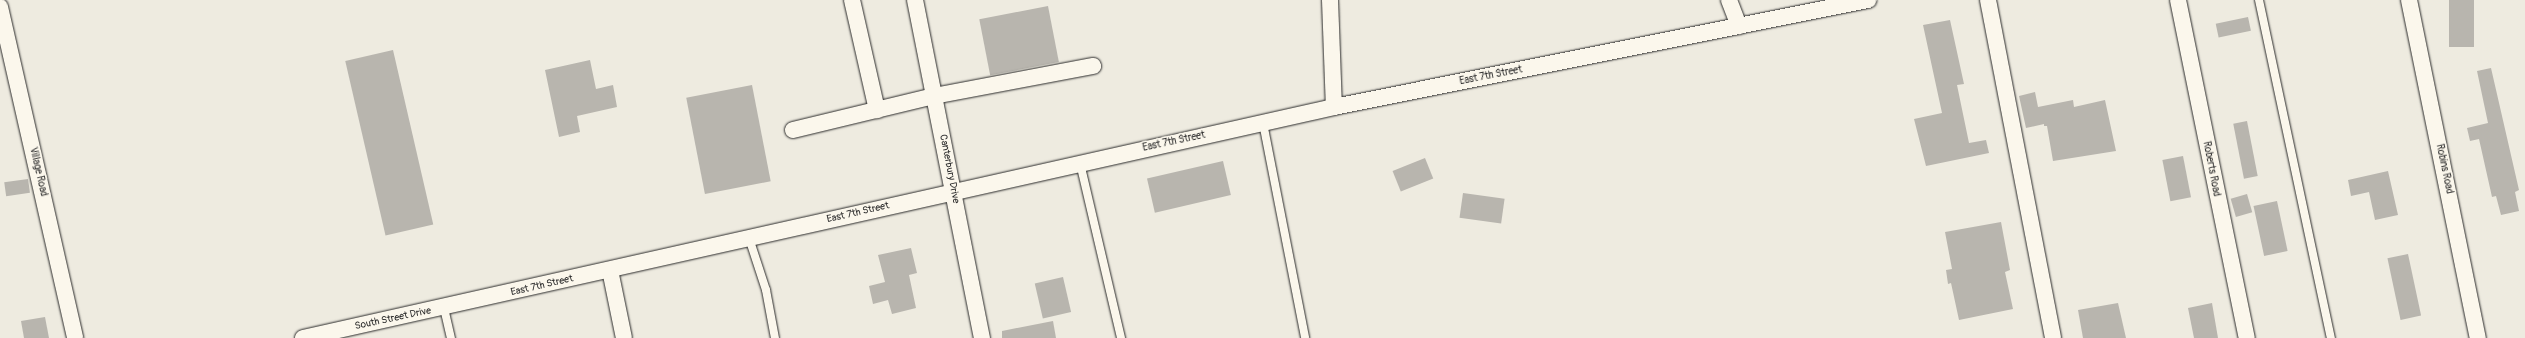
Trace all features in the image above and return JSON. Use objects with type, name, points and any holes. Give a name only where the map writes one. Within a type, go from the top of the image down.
[{"type":"street","points":[[852,0],[877,110]]},
{"type":"street","name":"Canterbury Drive","points":[[914,0],[982,338]]},
{"type":"street","points":[[1330,0],[1334,107]]},
{"type":"street","points":[[1729,0],[1739,26]]},
{"type":"street","name":"East 7th Street","points":[[483,300],[953,191],[1334,107],[1868,0]]},
{"type":"street","points":[[1988,0],[2053,338]]},
{"type":"street","name":"Roberts Road","points":[[2178,0],[2247,338]]},
{"type":"street","name":"Robins Road","points":[[2409,0],[2478,338]]},
{"type":"street","name":"Village Road","points":[[0,7],[75,338]]},
{"type":"street","points":[[794,130],[934,96],[1093,66]]},
{"type":"street","points":[[610,270],[624,338]]},
{"type":"street","name":"South Street Drive","points":[[303,338],[483,300]]},
{"type":"lane","points":[[2259,0],[2331,338]]},
{"type":"lane","points":[[1263,123],[1305,338]]},
{"type":"lane","points":[[1080,163],[1121,338]]},
{"type":"lane","points":[[749,238],[766,290],[775,338]]},
{"type":"lane","points":[[444,308],[450,338]]},
{"type":"building","points":[[2449,0],[2474,0],[2474,47],[2449,47]]},
{"type":"building","points":[[1048,6],[1059,62],[990,75],[979,19]]},
{"type":"building","points":[[2248,17],[2251,31],[2219,38],[2216,24]]},
{"type":"building","points":[[1950,20],[1964,84],[1957,85],[1969,143],[1986,140],[1989,153],[1926,166],[1914,119],[1942,113],[1923,25]]},
{"type":"building","points":[[393,50],[433,224],[386,235],[345,61]]},
{"type":"building","points":[[590,60],[596,89],[613,85],[617,107],[577,116],[580,132],[559,137],[545,70]]},
{"type":"building","points":[[2491,68],[2519,190],[2515,192],[2519,211],[2501,215],[2496,196],[2492,197],[2479,139],[2470,141],[2467,128],[2488,123],[2477,71]]},
{"type":"building","points":[[752,85],[771,181],[705,194],[686,98]]},
{"type":"building","points":[[2035,92],[2038,107],[2073,100],[2074,107],[2105,100],[2116,151],[2053,161],[2047,126],[2044,126],[2044,124],[2026,128],[2019,96]]},
{"type":"building","points":[[2247,121],[2258,176],[2244,179],[2233,124]]},
{"type":"building","points":[[2183,156],[2191,197],[2170,201],[2162,160]]},
{"type":"building","points":[[1425,158],[1433,178],[1401,192],[1393,171]]},
{"type":"building","points":[[1223,161],[1231,195],[1155,213],[1147,179]]},
{"type":"building","points":[[2388,171],[2398,215],[2375,220],[2369,192],[2351,196],[2348,180]]},
{"type":"building","points":[[28,179],[30,193],[6,196],[4,182]]},
{"type":"building","points":[[1463,193],[1505,199],[1501,224],[1460,218]]},
{"type":"building","points":[[2247,194],[2252,212],[2236,217],[2231,199]]},
{"type":"building","points":[[2277,201],[2288,251],[2264,256],[2254,206]]},
{"type":"building","points":[[2001,222],[2010,270],[2005,272],[2013,309],[1959,320],[1951,283],[1948,284],[1946,270],[1952,269],[1945,232]]},
{"type":"building","points":[[911,248],[917,273],[909,275],[916,308],[892,314],[888,300],[873,304],[869,286],[885,282],[878,255]]},
{"type":"building","points":[[2408,254],[2421,316],[2401,320],[2387,258]]},
{"type":"building","points":[[1063,277],[1071,312],[1043,319],[1035,284]]},
{"type":"building","points":[[2118,303],[2126,338],[2083,338],[2078,310]]},
{"type":"building","points":[[2212,303],[2218,338],[2194,338],[2188,308]]},
{"type":"building","points":[[45,317],[49,338],[24,338],[21,321]]},
{"type":"building","points":[[1053,321],[1056,338],[1002,338],[1002,331]]}]
